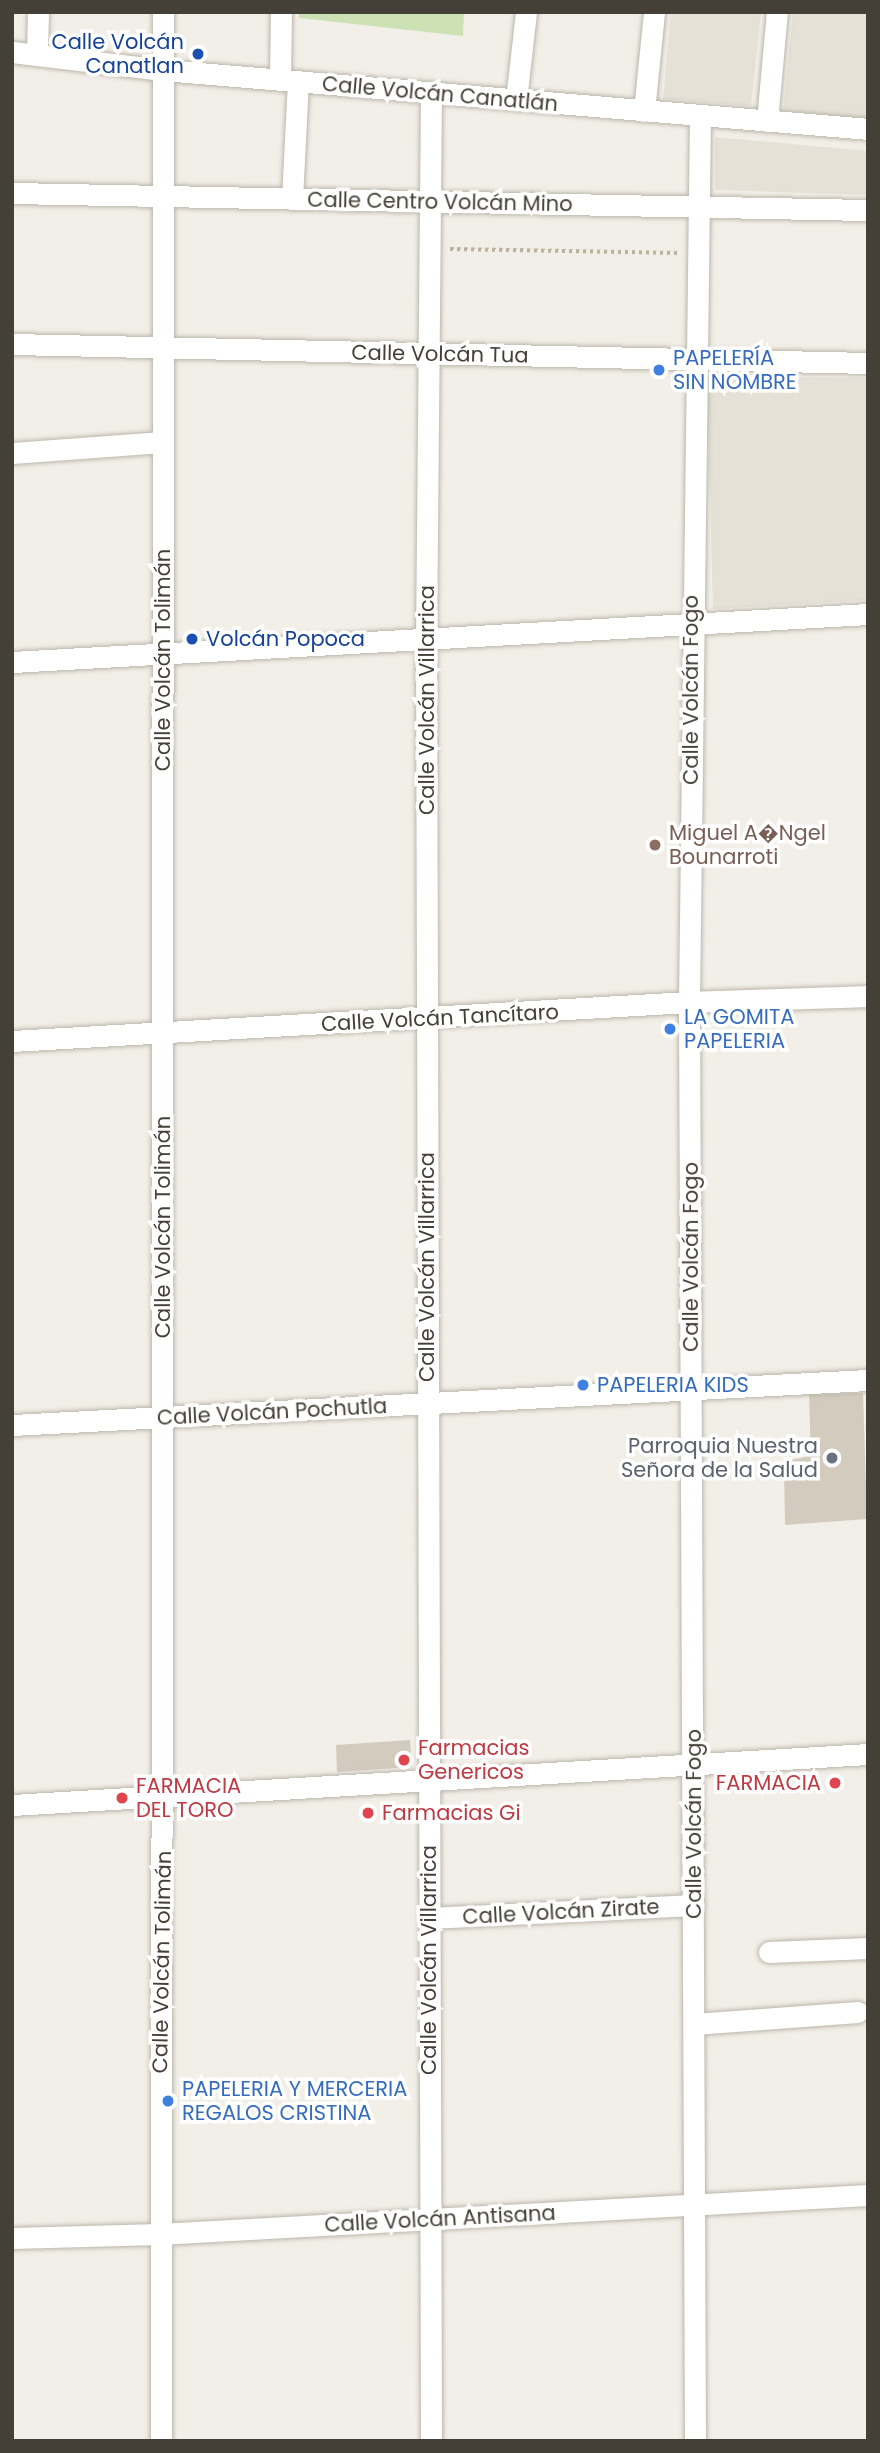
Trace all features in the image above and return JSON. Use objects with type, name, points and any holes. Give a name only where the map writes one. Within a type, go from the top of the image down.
[{"type":"street","points":[[37,55],[38,12]]},
{"type":"street","name":"Calle Volcán Tolimán","points":[[161,2441],[159,2234],[165,1796],[162,1033],[163,12]]},
{"type":"street","points":[[281,12],[289,81],[292,199]]},
{"type":"street","points":[[516,100],[526,12]]},
{"type":"street","points":[[644,111],[654,12]]},
{"type":"street","points":[[766,121],[777,12]]},
{"type":"street","name":"Calle Volcán Canatlán","points":[[12,52],[163,70],[868,130]]},
{"type":"street","name":"Calle Volcán Villarrica","points":[[430,93],[426,639],[426,1404],[431,2441]]},
{"type":"street","name":"Calle Volcán Fogo","points":[[695,2441],[689,1002],[694,359],[700,116]]},
{"type":"street","name":"Calle Centro Volcán Mino","points":[[12,193],[868,210]]},
{"type":"street","name":"Calle Volcán Tua","points":[[12,344],[868,363]]},
{"type":"street","points":[[12,453],[163,442]]},
{"type":"street","points":[[12,662],[868,614]]},
{"type":"street","name":"Calle Volcán Tancítaro","points":[[12,1041],[427,1020],[689,1002],[868,996]]},
{"type":"street","name":"Calle Volcán Pochutla","points":[[12,1425],[868,1380]]},
{"type":"street","points":[[12,1805],[868,1754]]},
{"type":"street","name":"Calle Volcán Zirate","points":[[429,1919],[694,1905]]},
{"type":"street","points":[[769,1952],[868,1948]]},
{"type":"street","points":[[694,2024],[858,2012]]},
{"type":"street","name":"Calle Volcán Antisana","points":[[12,2238],[159,2234],[868,2195]]},
{"type":"path","points":[[430,249],[697,253]]},
{"type":"shaded area","points":[[671,12],[761,12],[751,106],[663,99]]},
{"type":"shaded area","points":[[793,12],[868,12],[868,119],[783,111]]},
{"type":"shaded area","points":[[715,137],[868,151],[868,195],[715,190]]},
{"type":"shaded area","points":[[707,377],[868,378],[868,600],[713,609]]},
{"type":"green space","points":[[299,12],[464,12],[463,36],[299,18]]},
{"type":"building","name":"Parroquia Nuestra Señora de la Salud","points":[[863,1393],[867,1519],[785,1525],[784,1461],[811,1456],[809,1394]]},
{"type":"building","points":[[410,1740],[412,1767],[337,1772],[336,1745]]},
{"type":"place","name":"Calle Volcán Canatlan","points":[[198,54]]},
{"type":"place","name":"PAPELERÍA SIN NOMBRE","points":[[659,370]]},
{"type":"place","name":"Volcán Popoca","points":[[192,639]]},
{"type":"place","name":"Miguel A�Ngel Bounarroti","points":[[655,845]]},
{"type":"place","name":"LA GOMITA PAPELERIA","points":[[670,1029]]},
{"type":"place","name":"PAPELERIA KIDS","points":[[583,1385]]},
{"type":"place","name":"Parroquia Nuestra Señora de la Salud","points":[[832,1458]]},
{"type":"place","name":"Farmacias Genericos","points":[[404,1760]]},
{"type":"place","name":"FARMACIA","points":[[835,1783]]},
{"type":"place","name":"FARMACIA DEL TORO","points":[[122,1798]]},
{"type":"place","name":"Farmacias Gi","points":[[368,1813]]},
{"type":"place","name":"PAPELERIA Y MERCERIA REGALOS CRISTINA","points":[[168,2101]]}]
